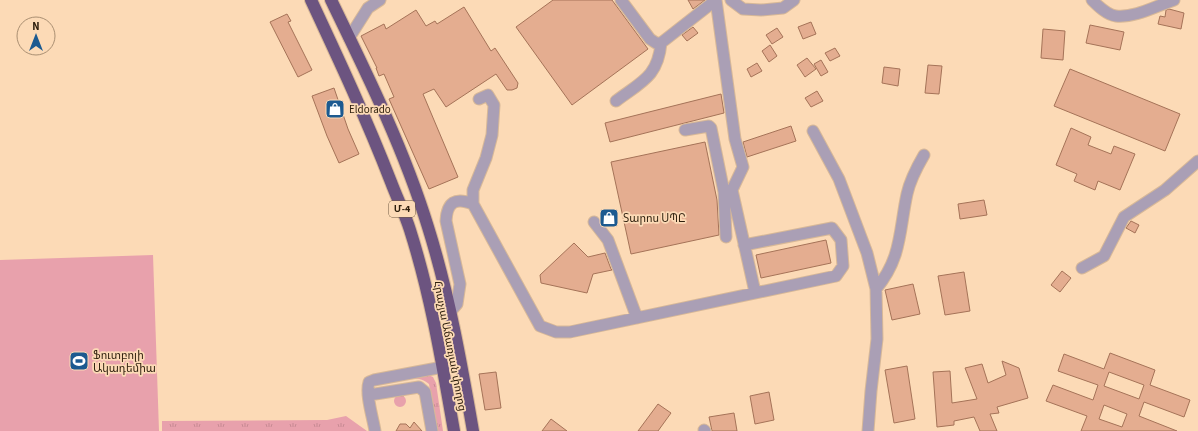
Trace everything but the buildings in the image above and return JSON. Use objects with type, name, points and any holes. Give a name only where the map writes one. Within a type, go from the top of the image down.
[{"type":"highway","name":"Հրաչյա Աճառյան փողոց","points":[[310,0],[350,84],[383,162],[409,230],[430,302],[454,431]]},
{"type":"highway","name":"Հրաչյա Աճառյան փողոց","points":[[330,0],[366,72],[400,152],[428,227],[451,311],[473,431]]},
{"type":"street","points":[[349,38],[368,8],[380,0]]},
{"type":"street","points":[[621,0],[650,39],[656,43],[661,43]]},
{"type":"street","points":[[616,100],[648,78],[658,61],[661,43],[716,0]]},
{"type":"street","points":[[716,0],[735,140],[743,167],[728,191],[726,237]]},
{"type":"street","points":[[731,0],[743,9],[761,10],[783,8],[794,0]]},
{"type":"street","points":[[1092,0],[1100,8],[1115,16],[1133,14],[1174,0]]},
{"type":"street","points":[[479,99],[488,95],[494,105],[494,120],[486,158],[473,190],[473,204],[540,326],[556,332],[570,332],[836,276],[843,266],[841,240],[832,228],[744,245]]},
{"type":"street","points":[[685,130],[702,126],[709,126],[711,128],[744,245],[755,292]]},
{"type":"street","points":[[813,131],[839,179],[867,253],[876,289],[877,339],[871,385],[868,431]]},
{"type":"street","points":[[876,289],[892,266],[899,241],[907,194],[913,174],[924,155]]},
{"type":"street","points":[[1082,268],[1104,256],[1124,217],[1166,190],[1198,161]]},
{"type":"street","points":[[451,311],[457,304],[460,284],[446,221],[446,212],[452,203],[466,201],[473,204]]},
{"type":"street","points":[[594,222],[608,240],[637,318]]},
{"type":"street","points":[[375,431],[368,395],[369,382],[443,367]]},
{"type":"street","points":[[368,395],[414,386],[419,387],[425,392],[432,431]]},
{"type":"green space","name":"Ֆուտբոլի Ակադեմիա","points":[[153,255],[159,431],[0,431],[0,260]]},
{"type":"green space","points":[[426,374],[433,377],[436,383],[443,431],[437,431],[429,384],[418,379],[398,380]]},
{"type":"green space","points":[[400,395],[404,397],[406,401],[404,405],[400,407],[396,405],[394,401],[396,397]]},
{"type":"green space","points":[[346,416],[367,431],[162,431],[162,421],[327,420]]},
{"type":"place","name":"Eldorado","points":[[335,109]]},
{"type":"place","name":"Տարոս ՍՊԸ","points":[[609,218]]},
{"type":"place","name":"Ֆուտբոլի Ակադեմիա","points":[[79,361]]}]
